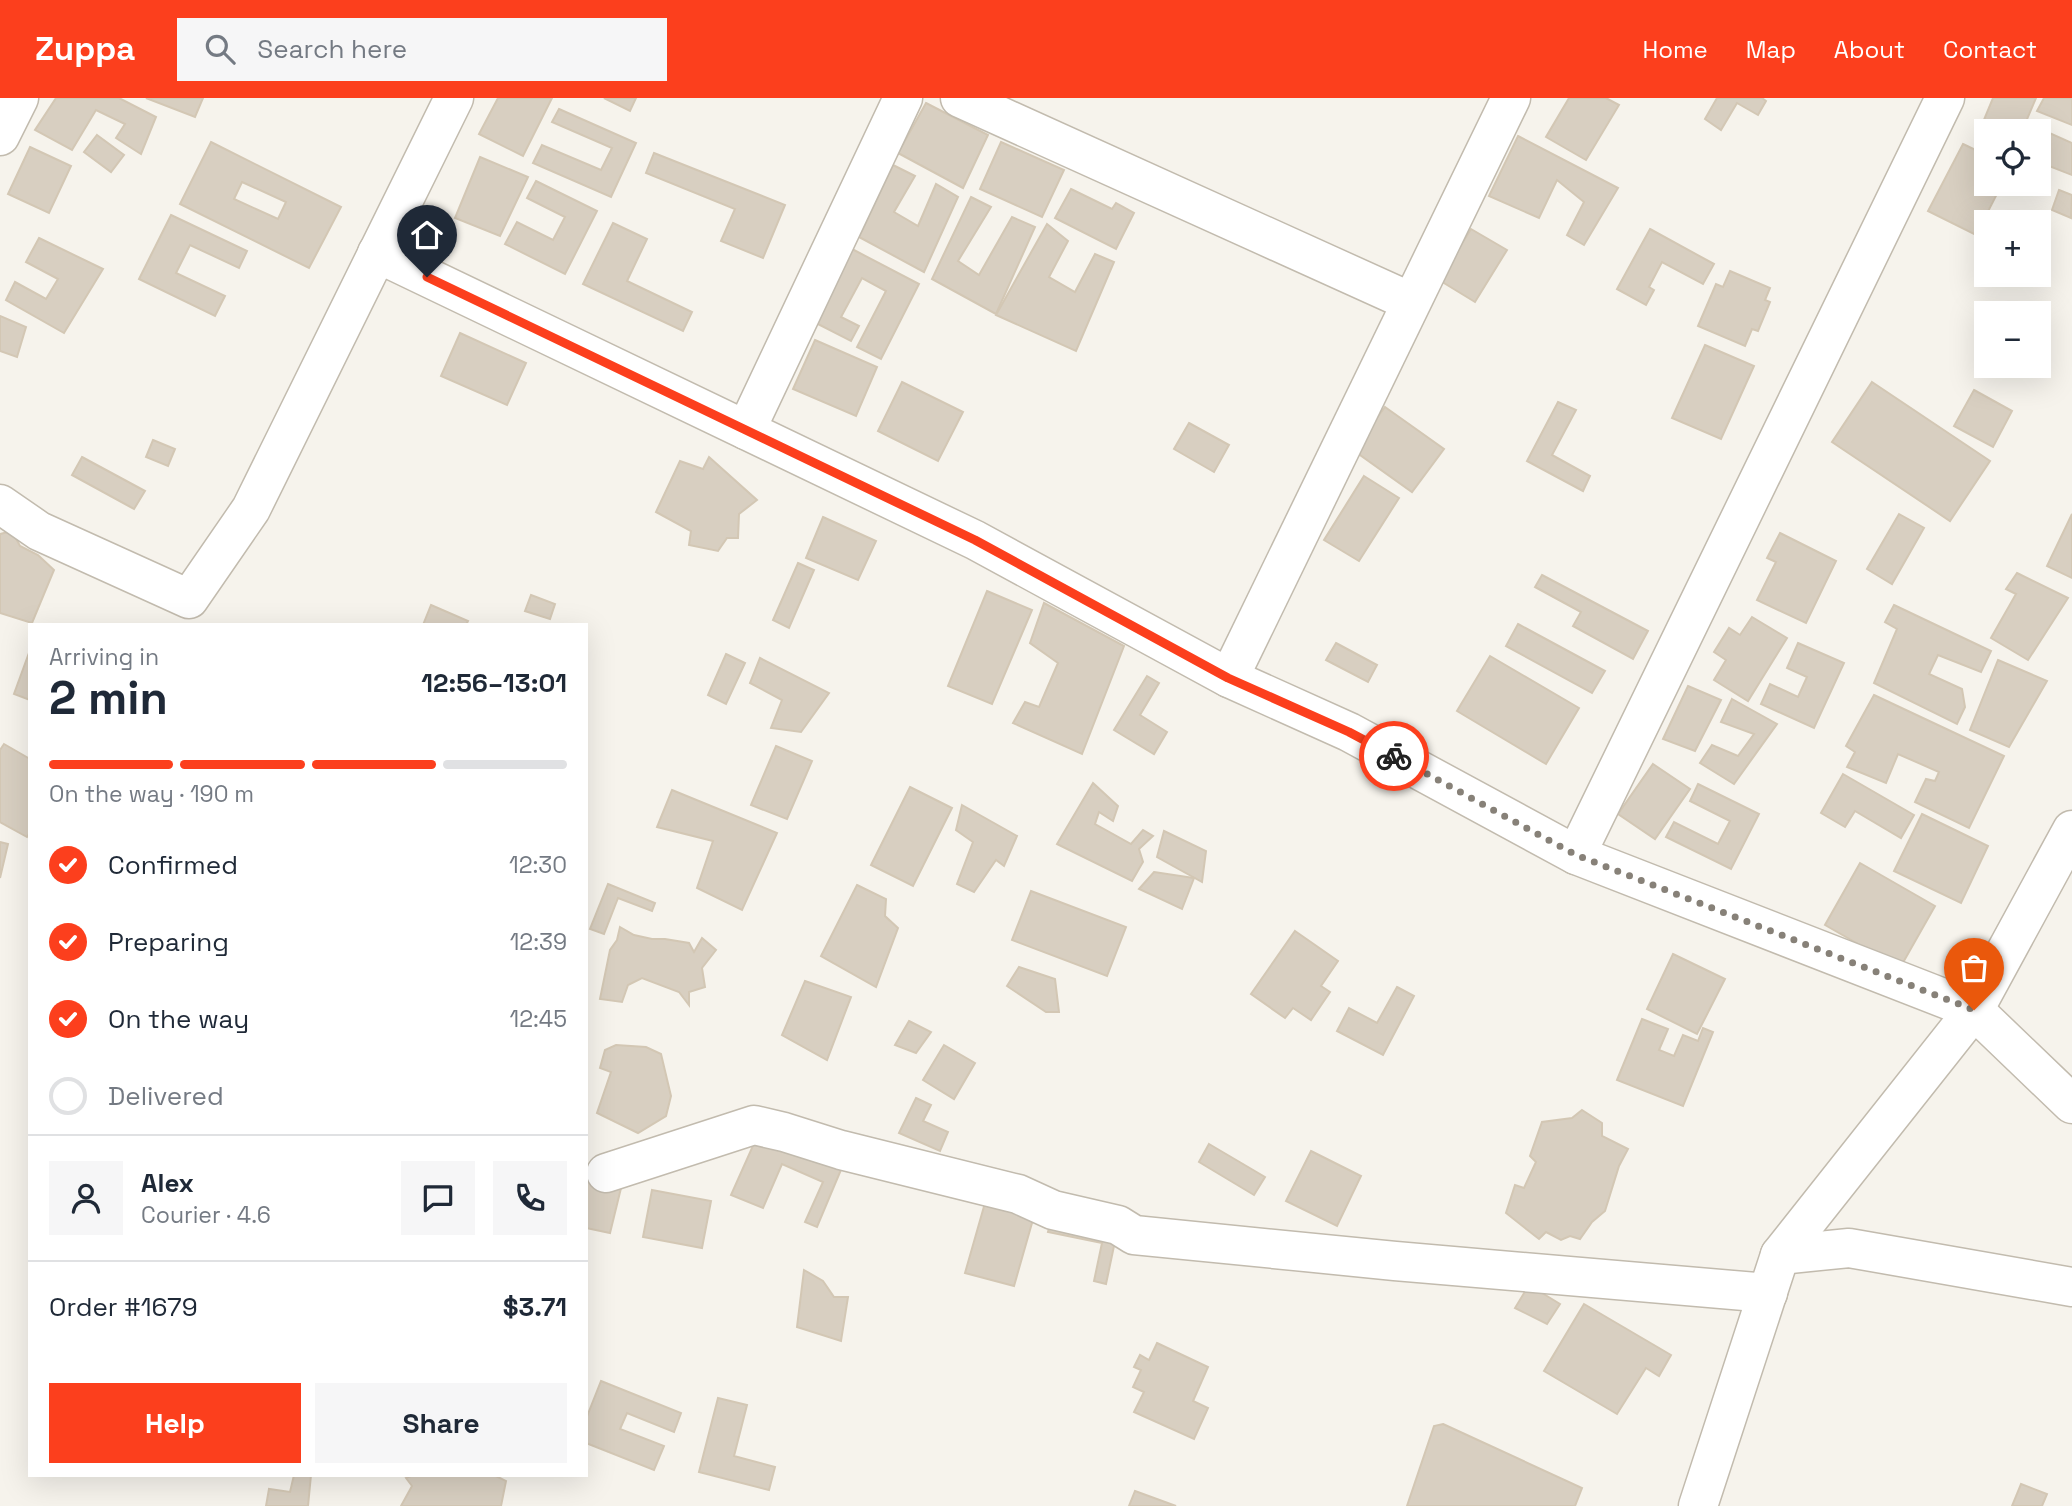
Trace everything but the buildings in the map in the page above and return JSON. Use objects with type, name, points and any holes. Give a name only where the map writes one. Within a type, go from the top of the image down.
[{"type":"street","points":[[0,136],[19,98]]},
{"type":"street","points":[[0,504],[39,531],[190,599],[251,509],[454,98]]},
{"type":"street","points":[[746,430],[903,98]]},
{"type":"street","points":[[960,98],[1411,302]]},
{"type":"street","points":[[1228,678],[1511,98]]},
{"type":"street","points":[[1576,855],[1945,98]]},
{"type":"street","points":[[377,253],[975,540],[1228,678],[1349,732],[1576,855],[1974,1010],[2072,1104]]},
{"type":"street","points":[[1698,1506],[1780,1255],[1974,1010],[2072,830]]},
{"type":"street","points":[[606,1173],[754,1125],[841,1150],[1018,1194],[1053,1210],[1118,1225],[1134,1235],[1395,1261],[1768,1293]]},
{"type":"street","points":[[1780,1255],[1849,1248],[2072,1287]]},
{"type":"way so far","points":[[1394,756],[1576,855],[1974,1010]]},
{"type":"route","points":[[427,277],[975,540],[1228,678],[1349,732],[1394,756]]}]
